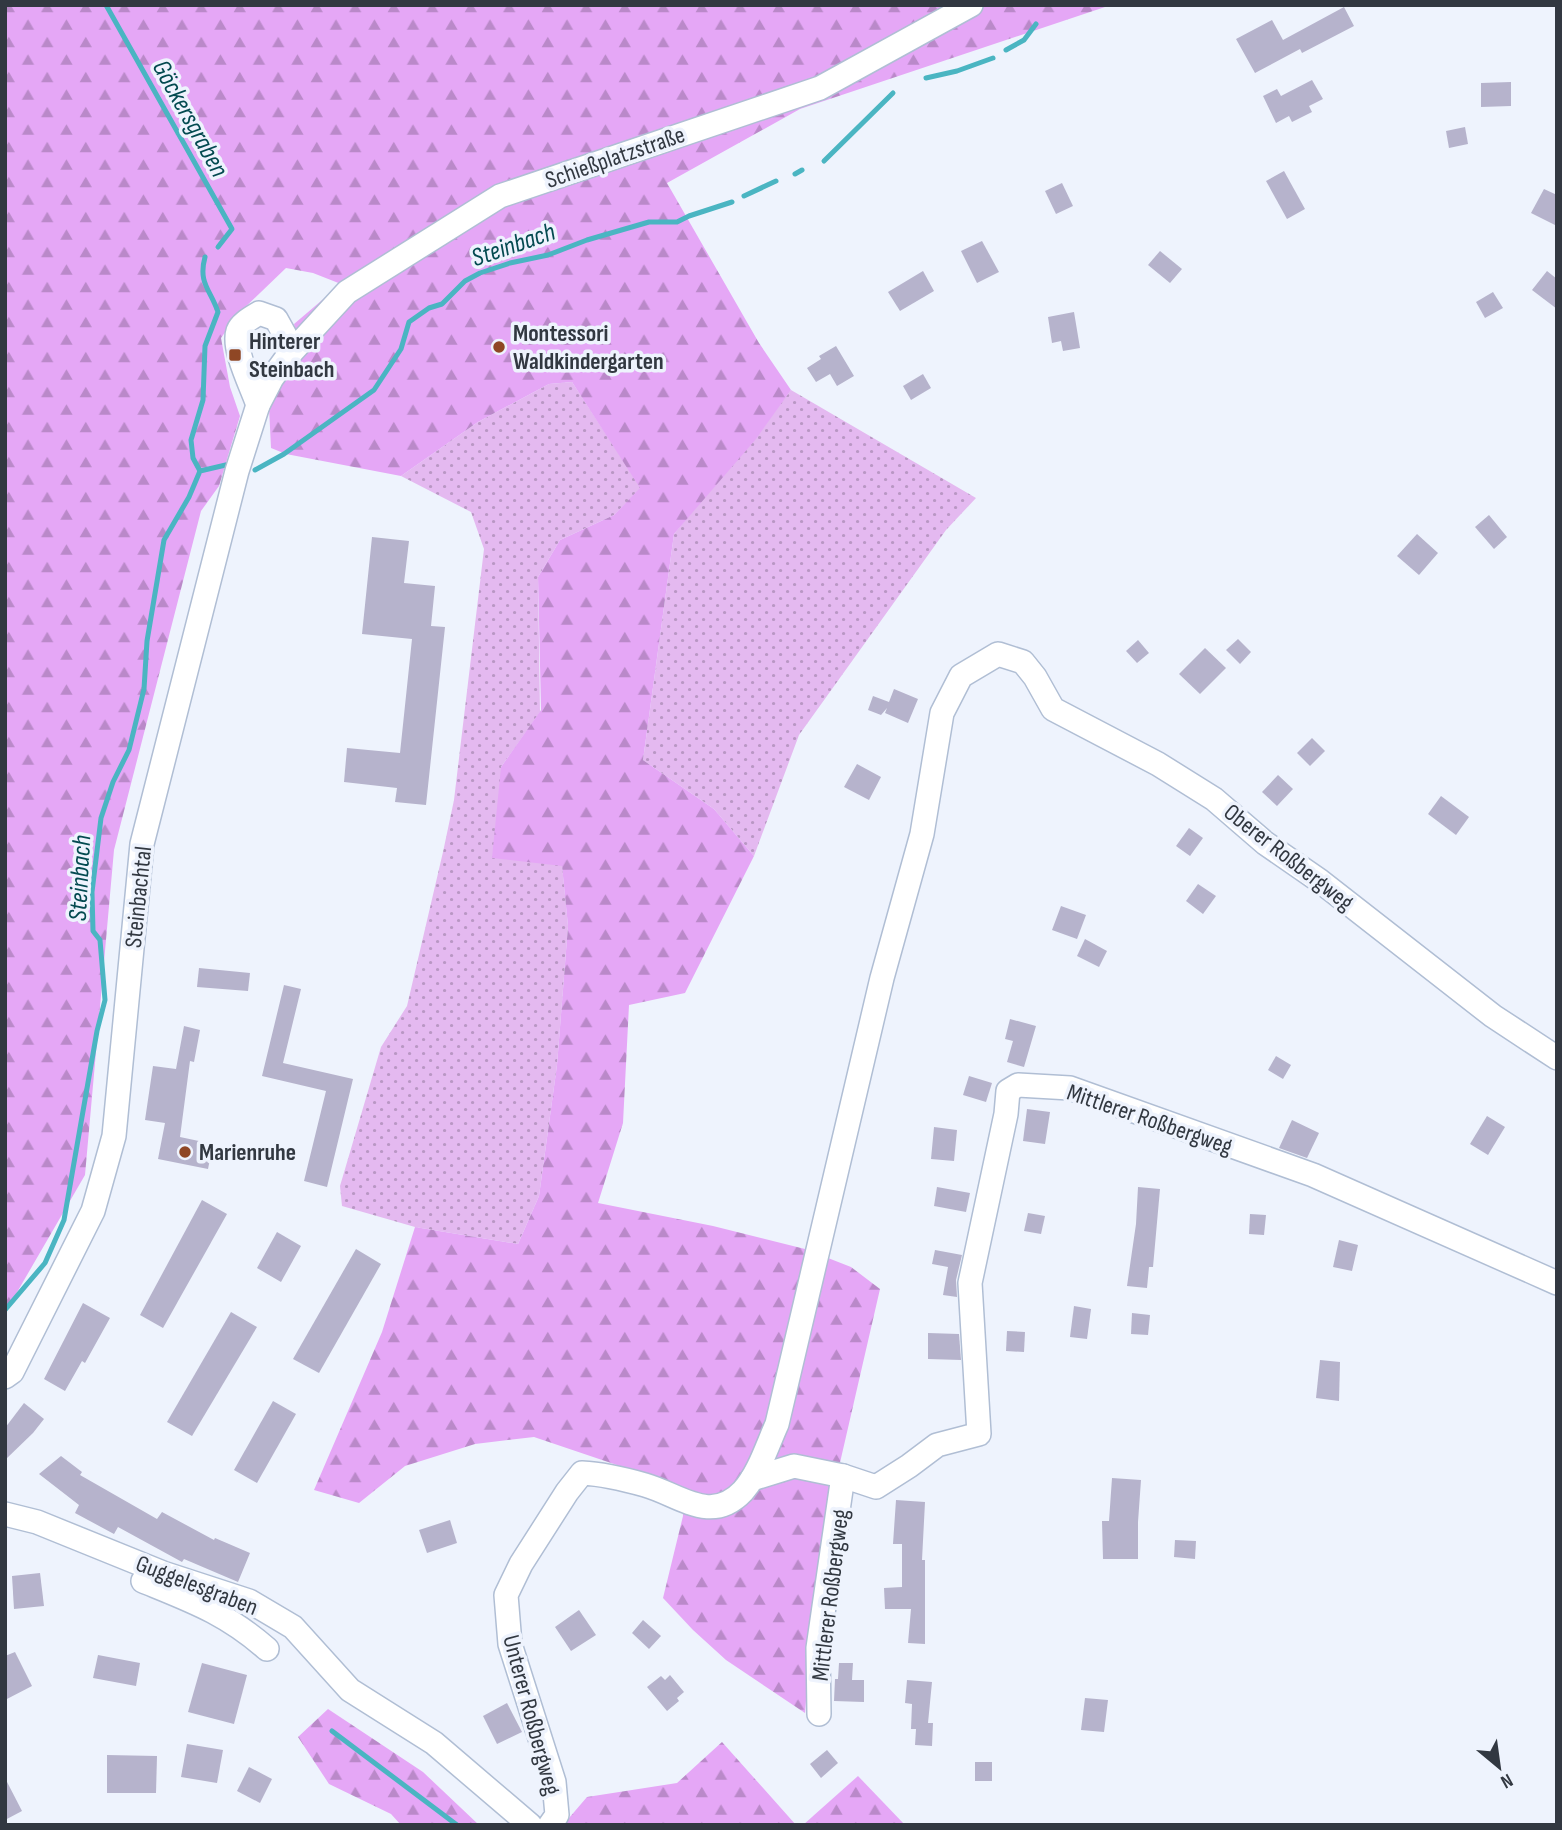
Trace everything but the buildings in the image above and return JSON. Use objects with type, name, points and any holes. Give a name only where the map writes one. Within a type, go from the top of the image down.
[{"type":"street","name":"Schießplatzstraße","points":[[288,356],[347,292],[500,196],[820,88],[971,5]]},
{"type":"street","points":[[258,405],[239,353],[238,331],[259,313],[276,319],[286,337],[288,356]]},
{"type":"street","name":"Steinbachtal","points":[[5,1377],[12,1372],[93,1211],[114,1136],[142,844],[237,471],[258,405],[272,378],[288,356]]},
{"type":"street","name":"Mittlerer Roßbergweg","points":[[718,1506],[729,1504],[752,1479],[777,1424],[872,1018],[922,834],[942,713],[961,676],[998,654],[1023,662]]},
{"type":"street","name":"Oberer Roßbergweg","points":[[1023,662],[1053,709],[1158,764],[1214,799],[1265,843],[1320,881],[1493,1016],[1557,1058]]},
{"type":"street","name":"Mittlerer Roßbergweg","points":[[752,1479],[794,1466],[843,1476],[876,1487],[937,1445],[979,1434],[970,1283],[1006,1114],[1007,1091],[1018,1085],[1070,1088],[1313,1175],[1557,1283]]},
{"type":"street","name":"Unterer Roßbergweg","points":[[550,1825],[557,1815],[554,1782],[510,1644],[506,1595],[521,1564],[582,1473],[603,1474],[648,1485],[693,1504],[718,1506]]},
{"type":"street","name":"Mittlerer Roßbergweg","points":[[818,1714],[818,1648],[843,1476]]},
{"type":"street","name":"Guggelesgraben","points":[[5,1514],[37,1522],[163,1573],[249,1601],[293,1627],[350,1690],[434,1743],[530,1825]]},
{"type":"street","name":"Guggelesgraben","points":[[5,1523],[213,1610],[243,1628],[267,1649]]},
{"type":"shaded area","points":[[572,382],[641,488],[614,515],[560,540],[538,577],[540,712],[501,767],[502,778],[562,865],[568,926],[557,1065],[539,1196],[518,1244],[415,1227],[342,1206],[340,1186],[381,1047],[407,1006],[443,852],[454,800],[484,549],[471,512],[401,476],[478,422],[549,384]]},
{"type":"shaded area","points":[[791,390],[976,498],[946,530],[799,735],[754,856],[714,809],[643,760],[674,534]]},
{"type":"green space","points":[[5,5],[1111,5],[800,109],[667,183],[759,343],[791,390],[756,439],[674,534],[643,760],[714,809],[754,856],[685,993],[629,1005],[623,1123],[598,1203],[713,1226],[805,1249],[851,1267],[880,1289],[833,1493],[814,1602],[805,1713],[726,1660],[663,1598],[683,1516],[682,1487],[534,1437],[475,1444],[405,1466],[359,1503],[314,1490],[382,1332],[415,1227],[518,1244],[539,1196],[557,1065],[568,926],[562,866],[492,858],[501,767],[541,710],[538,577],[560,540],[614,515],[640,488],[572,382],[549,384],[478,422],[401,476],[286,454],[271,448],[269,407],[300,351],[294,324],[341,284],[313,273],[286,268],[237,315],[221,338],[230,387],[240,416],[219,486],[201,511],[114,850],[85,1175],[5,1313]]},
{"type":"green space","points":[[328,1709],[423,1772],[479,1825],[401,1825],[391,1814],[329,1784],[298,1737]]},
{"type":"green space","points":[[722,1742],[796,1825],[563,1825],[587,1797],[677,1783]]},
{"type":"green space","points":[[858,1776],[905,1825],[803,1825]]},
{"type":"waterway","name":"Göckersgraben","points":[[106,5],[232,229],[218,247]]},
{"type":"waterway","name":"Steinbach","points":[[1006,50],[1024,40],[1036,24]]},
{"type":"waterway","name":"Steinbach","points":[[926,78],[957,71],[993,58]]},
{"type":"waterway","name":"Steinbach","points":[[824,161],[893,93]]},
{"type":"waterway","name":"Steinbach","points":[[795,174],[802,170]]},
{"type":"waterway","name":"Steinbach","points":[[744,196],[776,181]]},
{"type":"waterway","name":"Steinbach","points":[[255,470],[284,454],[374,390],[401,349],[409,322],[429,308],[442,304],[465,281],[480,273],[548,255],[587,240],[649,222],[677,222],[732,202]]},
{"type":"waterway","name":"Göckersgraben","points":[[200,471],[193,458],[191,440],[203,400],[205,346],[218,312],[204,280],[205,257]]},
{"type":"waterway","name":"Steinbach","points":[[5,1310],[45,1263],[64,1220],[97,1031],[105,1000],[100,940],[93,931],[92,892],[101,818],[113,782],[129,750],[144,689],[147,641],[164,540],[189,497],[200,471],[230,464]]},
{"type":"waterway","name":"Guggelesgraben","points":[[332,1731],[457,1825]]},
{"type":"place","name":"Montessori Waldkindergarten","points":[[499,347]]},
{"type":"place","name":"Hinterer Steinbach","points":[[235,355]]},
{"type":"place","name":"Marienruhe","points":[[185,1152]]}]
